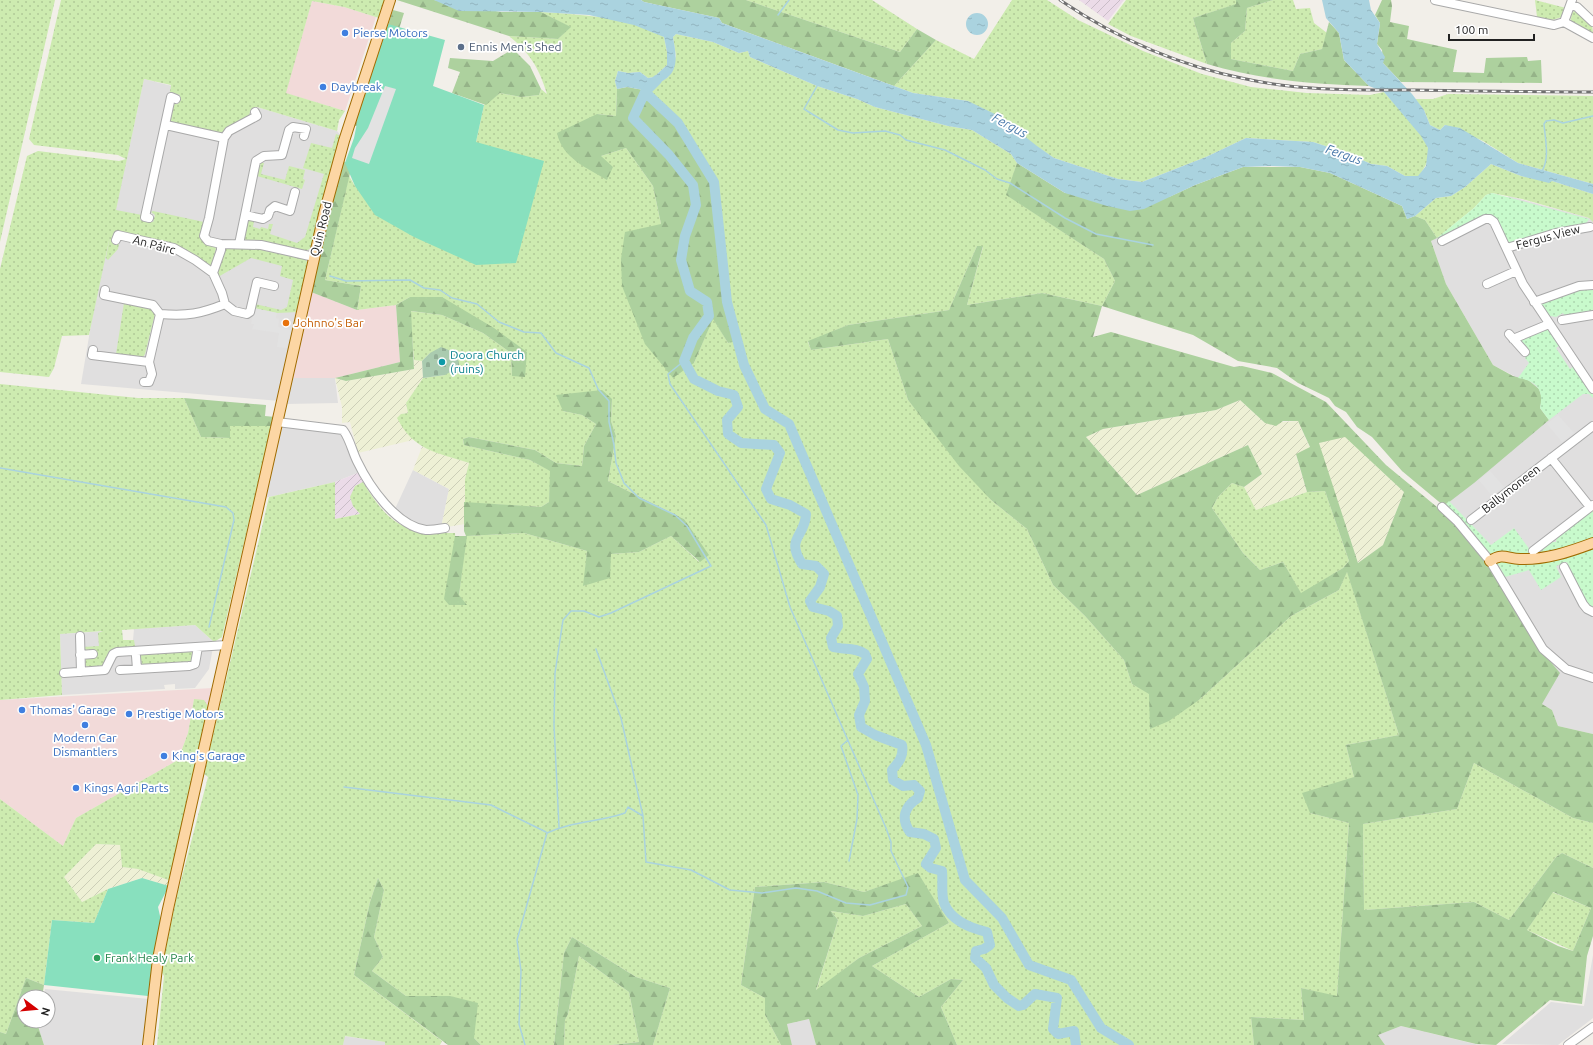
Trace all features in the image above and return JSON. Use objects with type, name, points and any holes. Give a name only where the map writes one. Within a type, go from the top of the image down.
[{"type":"main road","name":"Quin Road","points":[[148,1045],[158,959],[314,257],[344,141],[390,0]]},
{"type":"main road","points":[[1490,561],[1497,556],[1515,559],[1544,558],[1593,543]]},
{"type":"street","points":[[1435,0],[1542,23],[1554,25],[1564,22],[1593,38]]},
{"type":"street","points":[[1564,22],[1572,2],[1593,22]]},
{"type":"street","points":[[149,218],[145,217],[171,97],[176,99]]},
{"type":"street","points":[[255,112],[257,116],[229,131],[224,138],[209,218],[204,236],[208,241],[221,244],[261,245],[314,257]]},
{"type":"street","points":[[166,125],[224,138]]},
{"type":"street","points":[[239,244],[256,160],[264,156],[282,155],[289,130],[294,127],[306,129],[304,136]]},
{"type":"street","points":[[245,215],[263,219],[268,216],[270,210],[275,206],[290,211],[295,192]]},
{"type":"street","points":[[1442,241],[1485,219],[1490,219],[1494,222],[1507,248],[1516,271],[1534,302],[1548,324],[1589,377],[1593,389]]},
{"type":"street","name":"Fergus View","points":[[1507,248],[1556,233],[1590,227]]},
{"type":"street","name":"An Páirc","points":[[116,240],[118,235],[174,248],[195,260],[213,273],[225,304]]},
{"type":"street","points":[[213,273],[221,250],[221,244]]},
{"type":"street","points":[[1487,284],[1516,271]]},
{"type":"street","points":[[105,290],[104,295],[153,305],[160,314],[185,316],[205,312],[225,304],[234,311],[247,314],[250,312],[257,282],[274,286]]},
{"type":"street","points":[[1534,302],[1579,286],[1593,285]]},
{"type":"street","points":[[144,382],[149,382],[152,374],[149,362],[160,314]]},
{"type":"street","points":[[1562,320],[1593,315]]},
{"type":"street","points":[[1525,352],[1511,336],[1548,324]]},
{"type":"street","points":[[93,350],[92,355],[149,362]]},
{"type":"street","points":[[277,422],[343,430],[363,473],[386,506],[403,519],[421,529],[428,530],[445,528]]},
{"type":"street","name":"Ballymoneen","points":[[1471,520],[1593,426]]},
{"type":"street","name":"Ballymoneen","points":[[1533,551],[1592,506],[1551,458]]},
{"type":"street","points":[[1442,507],[1457,521],[1490,561],[1544,649],[1566,669],[1593,678]]},
{"type":"street","points":[[1564,567],[1586,610],[1593,612]]},
{"type":"street","points":[[80,636],[81,672]]},
{"type":"street","points":[[64,673],[105,670],[113,654],[117,652],[227,645]]},
{"type":"street","points":[[120,670],[189,666],[195,664],[198,655],[198,647]]},
{"type":"street","points":[[80,655],[93,654]]},
{"type":"street","points":[[136,656],[137,669]]},
{"type":"street","points":[[1568,1045],[1593,1027]]},
{"type":"shaded area","points":[[1079,0],[1124,0],[1108,21]]},
{"type":"shaded area","points":[[312,1],[344,7],[376,17],[345,111],[285,93]]},
{"type":"shaded area","points":[[144,79],[257,107],[337,131],[341,136],[279,401],[81,384],[93,313]]},
{"type":"shaded area","points":[[385,86],[396,89],[369,164],[352,158],[355,148],[368,128]]},
{"type":"shaded area","points":[[1509,196],[1589,218],[1593,217],[1593,734],[1558,726],[1552,710],[1542,704],[1538,647],[1471,539],[1437,507],[1549,420],[1518,378],[1493,365],[1446,284],[1431,241]]},
{"type":"shaded area","points":[[311,292],[357,310],[396,305],[400,362],[335,378],[292,378]]},
{"type":"shaded area","points":[[254,308],[277,313],[276,318],[279,319],[278,327],[291,330],[287,348],[277,347],[279,333],[252,329],[254,324],[251,324]]},
{"type":"shaded area","points":[[292,378],[335,378],[338,403],[286,404]]},
{"type":"shaded area","points":[[1558,415],[1574,433],[1562,442],[1547,424]]},
{"type":"shaded area","points":[[281,426],[343,433],[360,472],[335,482],[264,498]]},
{"type":"shaded area","points":[[413,470],[449,489],[441,528],[428,528],[416,524],[395,509]]},
{"type":"shaded area","points":[[1490,471],[1504,487],[1492,496],[1479,480]]},
{"type":"shaded area","points":[[360,472],[363,482],[355,486],[353,506],[360,514],[335,519],[335,482]]},
{"type":"shaded area","points":[[195,625],[214,642],[209,669],[195,688],[175,689],[175,684],[164,685],[165,689],[62,695],[60,634],[122,630],[123,640],[133,640],[134,629]]},
{"type":"shaded area","points":[[213,688],[209,708],[194,699],[188,733],[178,760],[76,818],[63,846],[0,799],[0,700]]},
{"type":"shaded area","points":[[1593,955],[1593,1018],[1558,1045],[1502,1044],[1551,1002],[1584,1006]]},
{"type":"shaded area","points":[[56,990],[149,999],[145,1045],[44,1045],[39,1029],[56,1029]]},
{"type":"shaded area","points":[[809,1019],[816,1045],[792,1045],[787,1024]]},
{"type":"shaded area","points":[[1401,1026],[1479,1045],[1385,1045],[1378,1035]]},
{"type":"shaded area","points":[[344,1036],[385,1042],[385,1045],[343,1045]]},
{"type":"green space","points":[[0,0],[55,0],[0,242]]},
{"type":"green space","points":[[61,0],[385,0],[379,18],[344,7],[312,1],[286,93],[345,111],[339,120],[337,131],[257,107],[250,111],[249,118],[220,134],[171,124],[169,120],[171,107],[178,104],[180,95],[170,92],[171,85],[144,79],[116,210],[142,215],[140,220],[153,222],[155,215],[151,212],[153,211],[204,222],[201,238],[216,248],[212,265],[156,241],[114,232],[112,243],[119,244],[118,249],[108,260],[106,258],[110,236],[89,335],[62,336],[54,368],[49,377],[0,372],[0,269],[27,156],[38,151],[119,161],[126,159],[118,155],[34,145],[29,139]]},
{"type":"green space","points":[[397,0],[434,0],[501,12],[541,12],[571,27],[558,39],[509,36]]},
{"type":"green space","points":[[641,0],[746,0],[900,52],[917,29],[936,40],[894,86],[722,23],[719,18],[644,2]]},
{"type":"green space","points":[[746,0],[872,0],[917,29],[900,52]]},
{"type":"green space","points":[[1012,0],[1047,0],[1078,20],[1143,51],[1202,74],[1251,87],[1307,93],[1370,95],[1384,92],[1415,127],[1426,142],[1429,156],[1419,176],[1405,176],[1387,166],[1371,164],[1347,153],[1313,142],[1246,138],[1206,157],[1142,182],[1118,179],[1054,158],[968,101],[913,93],[894,86],[936,40],[974,59]]},
{"type":"green space","points":[[1126,0],[1236,0],[1237,4],[1193,18],[1207,64],[1131,36],[1108,24]]},
{"type":"green space","points":[[1236,0],[1273,0],[1247,8],[1245,31],[1231,43],[1231,59],[1293,71],[1300,54],[1322,49],[1329,22],[1339,33],[1344,60],[1369,86],[1287,80],[1247,74],[1207,64],[1193,18],[1236,4]]},
{"type":"green space","points":[[1273,0],[1293,0],[1296,9],[1310,8],[1314,23],[1327,33],[1322,49],[1300,54],[1293,71],[1231,59],[1231,43],[1245,31],[1247,8]]},
{"type":"green space","points":[[1382,0],[1391,0],[1392,6],[1390,22],[1409,26],[1407,39],[1457,50],[1453,72],[1484,73],[1486,58],[1527,57],[1528,61],[1541,60],[1542,83],[1401,82],[1383,63],[1382,50],[1377,44],[1380,23],[1375,15]]},
{"type":"green space","points":[[1535,0],[1566,8],[1562,17],[1552,20],[1537,17]]},
{"type":"green space","points":[[393,10],[404,13],[379,93],[365,125],[354,126]]},
{"type":"green space","points":[[1575,10],[1592,24],[1593,33],[1570,23],[1572,13]]},
{"type":"green space","points":[[541,12],[588,16],[620,21],[650,30],[664,37],[667,52],[667,65],[654,77],[648,78],[640,72],[628,73],[618,71],[615,81],[617,89],[616,116],[597,114],[601,156],[626,148],[653,186],[694,363],[713,318],[728,343],[737,340],[678,123],[645,92],[668,77],[676,56],[673,37],[676,34],[713,42],[739,53],[748,51],[750,57],[817,86],[857,99],[875,107],[948,126],[972,130],[1011,154],[1017,163],[1007,195],[1104,259],[1115,281],[1102,306],[1042,293],[967,305],[983,247],[977,246],[949,310],[848,325],[808,342],[811,350],[888,339],[908,400],[991,500],[1027,529],[1053,585],[1085,616],[1124,660],[1132,684],[1149,693],[1199,700],[1291,616],[1339,590],[1347,571],[1399,735],[1346,745],[1354,777],[1310,813],[1349,823],[1337,997],[1301,988],[1304,1020],[1251,1017],[1254,1045],[957,1045],[941,1007],[963,980],[951,979],[919,997],[872,966],[949,923],[918,874],[864,892],[824,882],[755,887],[741,985],[765,998],[765,1015],[781,1045],[653,1045],[670,988],[636,977],[572,937],[564,953],[554,1045],[481,1045],[474,1038],[450,996],[406,996],[372,971],[383,957],[374,937],[384,890],[378,878],[370,902],[354,975],[442,1041],[440,1045],[385,1045],[385,1042],[345,1036],[343,1045],[157,1045],[164,976],[161,971],[176,900],[208,777],[204,774],[269,497],[335,482],[335,519],[360,514],[353,506],[350,497],[355,486],[363,482],[381,508],[400,524],[410,529],[423,532],[455,533],[459,595],[466,536],[524,533],[587,551],[584,586],[611,554],[639,552],[671,536],[699,562],[684,519],[608,481],[616,436],[611,421],[612,400],[563,411],[582,415],[596,424],[584,446],[582,466],[556,463],[535,450],[469,437],[463,439],[464,445],[530,460],[551,471],[549,502],[541,507],[465,503],[465,479],[469,463],[436,453],[419,444],[404,429],[397,418],[401,414],[408,413],[406,403],[423,378],[445,375],[430,353],[422,361],[414,360],[410,311],[442,315],[483,333],[511,353],[512,376],[526,352],[410,297],[396,305],[357,310],[361,286],[325,280],[349,176],[355,186],[476,142],[484,105],[500,93],[521,97],[539,95],[541,89],[547,94],[541,76],[533,62],[523,49],[509,36],[558,39],[570,27]]},
{"type":"green space","points":[[388,24],[445,40],[433,86],[484,105],[476,142],[544,161],[516,263],[476,265],[414,237],[375,215],[355,186],[345,163],[354,138],[358,118]]},
{"type":"green space","points":[[513,49],[530,66],[541,89],[539,95],[521,97],[500,93],[486,105],[452,93],[460,72],[448,68],[450,58],[493,61]]},
{"type":"green space","points":[[627,87],[649,91],[645,92],[678,123],[714,182],[727,302],[737,341],[728,343],[713,319],[694,363],[673,378],[645,344],[622,286],[621,259],[625,232],[661,224],[653,186],[626,148],[601,156],[613,167],[607,180],[570,156],[560,142],[557,133],[597,114],[616,116],[617,89]]},
{"type":"green space","points":[[1448,94],[1593,96],[1593,184],[1518,163],[1483,141],[1445,125],[1440,130],[1430,125],[1424,110],[1415,99],[1433,99]]},
{"type":"green space","points":[[336,134],[341,136],[312,248],[305,251],[246,241],[244,237],[247,221],[250,220],[254,221],[253,227],[260,229],[261,227],[268,229],[269,224],[273,224],[270,234],[297,243],[305,237],[324,174],[303,168],[311,143],[332,148]]},
{"type":"green space","points":[[343,161],[352,165],[325,280],[361,286],[357,310],[311,292],[322,240]]},
{"type":"green space","points":[[260,163],[264,163],[261,174],[285,180],[289,166],[305,170],[303,179],[305,180],[302,189],[257,176]]},
{"type":"green space","points":[[1017,163],[1065,193],[1169,197],[1195,185],[1243,167],[1300,167],[1330,173],[1402,206],[1407,219],[1415,216],[1425,220],[1437,238],[1431,241],[1446,284],[1493,365],[1513,376],[1528,380],[1539,389],[1542,398],[1540,408],[1549,420],[1474,483],[1444,506],[1402,471],[1372,437],[1357,427],[1346,412],[1335,406],[1329,398],[1298,383],[1277,368],[1238,361],[1193,335],[1102,306],[1115,281],[1104,259],[1006,195]]},
{"type":"green space","points":[[1491,164],[1521,176],[1552,181],[1593,194],[1593,222],[1589,218],[1522,199],[1492,193],[1486,195],[1474,208],[1437,238],[1425,220],[1415,216],[1436,198],[1451,196],[1465,187]]},
{"type":"green space","points":[[1492,193],[1589,219],[1585,225],[1510,244],[1507,243],[1494,216],[1489,215],[1440,239],[1437,238],[1474,208],[1486,195]]},
{"type":"green space","points":[[977,246],[983,246],[967,305],[1042,293],[1102,306],[1093,337],[1111,332],[1234,367],[1242,366],[1272,373],[1326,402],[1386,465],[1437,507],[1471,539],[1481,552],[1538,647],[1560,673],[1542,704],[1552,710],[1558,726],[1593,734],[1593,823],[1573,818],[1474,763],[1457,809],[1363,824],[1364,910],[1474,902],[1509,920],[1556,857],[1562,853],[1593,868],[1593,936],[1587,956],[1582,1004],[1550,1000],[1496,1045],[1476,1044],[1401,1026],[1378,1035],[1385,1045],[1254,1045],[1251,1017],[1304,1020],[1301,988],[1337,996],[1349,823],[1310,813],[1302,793],[1354,777],[1346,745],[1399,735],[1347,572],[1339,590],[1291,616],[1199,700],[1169,721],[1150,729],[1149,694],[1132,684],[1124,660],[1085,616],[1053,585],[1027,529],[991,500],[959,466],[908,400],[888,339],[811,350],[808,341],[848,325],[949,310]],"holes":[[[1240,400],[1265,423],[1276,426],[1283,421],[1298,421],[1310,447],[1296,454],[1307,492],[1325,491],[1349,561],[1343,568],[1301,593],[1283,562],[1260,570],[1243,553],[1212,508],[1218,497],[1232,483],[1244,487],[1262,474],[1248,445],[1137,495],[1086,437],[1103,429],[1216,410]],[[1345,437],[1404,492],[1383,545],[1358,563],[1319,443]],[[1553,892],[1591,908],[1573,951],[1558,946],[1527,930]]]},
{"type":"green space","points":[[224,247],[260,249],[304,257],[309,265],[298,312],[277,313],[254,308],[255,304],[281,310],[287,307],[293,280],[280,276],[282,266],[251,258],[218,277],[217,274]]},
{"type":"green space","points":[[1586,287],[1593,289],[1593,313],[1566,318],[1563,313],[1556,317],[1551,316],[1548,318],[1540,303]]},
{"type":"green space","points":[[410,297],[442,297],[494,328],[527,352],[525,377],[512,376],[511,353],[483,333],[442,315],[411,311],[414,369],[346,381],[335,378],[400,362],[396,305]]},
{"type":"green space","points":[[124,303],[151,308],[155,314],[143,357],[116,354]]},
{"type":"green space","points":[[1543,329],[1549,329],[1560,345],[1556,348],[1570,369],[1574,366],[1593,394],[1593,398],[1589,394],[1583,394],[1549,420],[1540,408],[1541,396],[1538,387],[1530,381],[1518,378],[1529,363],[1525,358],[1529,351],[1520,340]]},
{"type":"green space","points":[[441,347],[456,356],[459,367],[445,375],[423,378],[422,361],[430,353]]},
{"type":"green space","points":[[414,360],[422,361],[423,378],[406,403],[408,413],[401,414],[413,440],[358,453],[350,422],[342,423],[342,407],[335,378],[346,381],[414,369]]},
{"type":"green space","points":[[0,384],[138,398],[184,398],[201,437],[230,438],[229,426],[273,426],[268,440],[222,637],[214,642],[195,625],[122,630],[123,640],[134,640],[135,646],[111,650],[108,654],[104,668],[90,668],[85,665],[86,659],[89,658],[88,651],[83,647],[99,646],[98,633],[103,631],[60,634],[62,695],[0,700]]},
{"type":"green space","points":[[602,390],[612,399],[611,421],[616,436],[608,481],[684,519],[709,555],[700,562],[671,536],[639,552],[611,554],[610,578],[583,586],[587,551],[524,533],[467,536],[459,595],[467,605],[449,605],[444,599],[455,536],[466,536],[464,531],[464,502],[541,507],[549,502],[550,471],[530,460],[464,445],[463,439],[469,437],[535,450],[556,463],[582,466],[584,446],[596,424],[582,415],[563,411],[556,395]]},
{"type":"green space","points":[[184,398],[266,405],[265,416],[275,417],[273,426],[230,426],[230,438],[201,437]]},
{"type":"green space","points":[[1240,400],[1265,423],[1298,421],[1310,448],[1296,455],[1307,492],[1256,510],[1244,487],[1262,474],[1248,445],[1137,495],[1086,437],[1103,429],[1216,410]]},
{"type":"green space","points":[[1345,436],[1404,492],[1383,545],[1358,563],[1318,443]]},
{"type":"green space","points":[[422,447],[469,463],[465,479],[465,524],[441,528],[449,489],[413,470]]},
{"type":"green space","points":[[1232,483],[1244,487],[1256,510],[1307,492],[1325,491],[1349,561],[1343,568],[1301,594],[1283,562],[1260,570],[1243,553],[1212,508],[1218,497]]},
{"type":"green space","points":[[1449,501],[1491,545],[1514,528],[1533,554],[1489,553],[1474,534],[1444,506]]},
{"type":"green space","points":[[1593,509],[1593,541],[1548,554],[1533,554],[1549,542],[1556,542],[1557,536]]},
{"type":"green space","points":[[1593,547],[1593,608],[1585,602],[1587,601],[1567,570],[1569,567],[1567,562],[1556,566],[1561,577],[1541,590],[1529,570],[1505,577],[1499,566],[1496,564],[1497,561]]},
{"type":"green space","points":[[191,651],[195,654],[194,662],[142,665],[140,654]]},
{"type":"green space","points":[[194,699],[204,700],[209,708],[171,881],[138,869],[122,867],[120,845],[96,844],[64,877],[82,902],[108,889],[94,923],[52,920],[44,985],[26,978],[22,989],[16,989],[16,1006],[6,1034],[0,1032],[0,799],[63,846],[76,818],[178,760],[188,733]]},
{"type":"green space","points":[[1474,763],[1573,818],[1593,823],[1593,868],[1562,853],[1556,857],[1509,920],[1474,902],[1364,910],[1363,824],[1457,809]]},
{"type":"green space","points":[[96,844],[120,845],[122,867],[139,869],[171,881],[169,886],[142,878],[108,889],[82,902],[64,877]]},
{"type":"green space","points":[[918,873],[949,923],[872,966],[919,997],[951,979],[963,980],[941,1007],[957,1045],[816,1045],[809,1019],[787,1024],[792,1045],[781,1045],[765,1015],[765,998],[741,985],[755,887],[824,882],[864,892]],"holes":[[[906,904],[922,926],[859,958],[816,990],[838,920],[831,911],[863,916]]]},
{"type":"green space","points":[[142,878],[169,886],[158,907],[162,925],[148,996],[44,985],[52,920],[94,923],[108,889]]},
{"type":"green space","points":[[378,878],[384,890],[374,937],[383,957],[372,971],[406,996],[450,996],[478,1003],[474,1038],[481,1045],[448,1045],[354,975],[370,902]]},
{"type":"green space","points":[[1552,892],[1591,908],[1573,951],[1527,930]]},
{"type":"green space","points":[[906,904],[922,926],[859,958],[816,991],[838,920],[831,911],[863,916]]},
{"type":"green space","points":[[572,937],[636,977],[670,988],[653,1045],[612,1045],[639,1042],[629,992],[579,956],[568,1014],[565,1020],[564,1045],[554,1045],[564,953]]},
{"type":"green space","points":[[579,956],[629,992],[639,1042],[612,1045],[564,1045],[565,1020],[568,1014]]},
{"type":"green space","points":[[26,978],[44,985],[43,989],[22,989]]},
{"type":"green space","points":[[16,1006],[16,1029],[39,1029],[44,1045],[0,1045],[0,1032],[6,1034]]},
{"type":"water","name":"Fergus","points":[[434,0],[641,0],[644,2],[719,18],[722,23],[913,93],[968,101],[999,116],[1054,158],[1118,179],[1142,182],[1206,157],[1246,138],[1313,142],[1347,153],[1371,164],[1387,166],[1405,176],[1418,176],[1426,166],[1428,148],[1421,136],[1384,92],[1369,86],[1344,60],[1339,33],[1326,18],[1322,0],[1369,0],[1371,10],[1380,23],[1377,44],[1385,57],[1383,63],[1412,94],[1424,110],[1430,125],[1440,130],[1445,125],[1460,128],[1518,163],[1593,184],[1593,194],[1552,181],[1549,183],[1521,176],[1491,164],[1465,187],[1451,196],[1436,198],[1415,216],[1407,219],[1402,206],[1330,173],[1300,167],[1243,167],[1195,185],[1144,209],[1130,211],[1107,206],[1065,193],[1017,163],[1011,154],[972,130],[948,126],[875,107],[857,99],[817,86],[750,57],[748,51],[739,53],[713,42],[676,34],[673,37],[676,59],[674,69],[667,78],[649,91],[627,87],[617,89],[615,81],[618,71],[628,73],[640,72],[648,78],[654,77],[667,65],[667,52],[664,37],[634,25],[589,15],[541,12],[459,11]]},
{"type":"water","points":[[977,13],[981,14],[987,20],[987,28],[981,34],[977,35],[973,34],[967,28],[966,24],[967,20],[973,14]]},
{"type":"waterway","points":[[778,15],[789,0]]},
{"type":"waterway","points":[[657,80],[645,92],[633,118],[669,155],[693,185],[696,205],[685,236],[681,260],[690,291],[707,302],[709,316],[693,338],[684,361],[694,379],[718,391],[734,395],[738,407],[727,420],[728,434],[741,443],[774,445],[780,453],[766,489],[771,499],[790,505],[806,514],[803,528],[797,538],[795,548],[797,555],[802,564],[816,566],[824,574],[820,587],[810,601],[813,607],[829,611],[837,616],[838,626],[831,638],[833,647],[854,650],[865,654],[867,659],[858,674],[864,687],[865,701],[859,715],[861,727],[875,735],[902,745],[900,759],[892,770],[893,780],[903,786],[914,785],[920,791],[918,798],[910,805],[905,813],[905,822],[910,832],[924,834],[934,839],[936,848],[926,864],[931,868],[942,871],[944,903],[951,915],[968,926],[987,932],[990,945],[984,949],[976,951],[975,958],[986,968],[994,985],[1007,998],[1019,1006],[1023,1005],[1035,994],[1057,998],[1053,1029],[1058,1034],[1074,1031],[1076,1045]]},
{"type":"waterway","points":[[817,86],[804,109],[838,130],[853,133],[885,131],[900,135],[906,140],[945,150],[985,170],[997,179],[1010,183],[1065,218],[1096,234],[1153,245]]},
{"type":"waterway","points":[[645,92],[678,123],[714,182],[727,302],[744,365],[765,409],[789,424],[926,745],[965,880],[1002,918],[1029,965],[1071,980],[1101,1028],[1129,1045]]},
{"type":"waterway","points":[[1542,171],[1546,160],[1544,124],[1546,121],[1554,120],[1563,123],[1593,116]]},
{"type":"waterway","points":[[330,276],[346,281],[410,280],[424,288],[440,290],[452,298],[477,304],[499,322],[524,332],[541,333],[556,353],[589,368],[598,389],[609,401],[609,422],[616,463],[624,483],[639,498],[675,515],[687,526],[711,566],[611,613],[599,617],[584,611],[571,611],[563,620],[555,673],[554,725],[559,827]]},
{"type":"waterway","points":[[596,649],[621,718],[643,816],[646,862],[691,870],[730,890],[762,893],[796,888],[817,891],[846,903],[870,905],[906,895],[908,887],[891,851],[891,842],[886,828],[790,607],[766,525],[670,384],[668,374],[684,361]]},
{"type":"waterway","points":[[0,468],[226,507],[233,513],[234,520],[209,627]]},
{"type":"waterway","points":[[848,740],[841,746],[858,795],[857,819],[849,861]]},
{"type":"waterway","points":[[344,787],[491,805],[546,832]]},
{"type":"waterway","points":[[525,1045],[519,1024],[521,971],[517,940],[547,833],[566,826],[625,813],[628,807],[643,816]]},
{"type":"railway","points":[[1060,0],[1103,27],[1149,49],[1197,67],[1266,83],[1307,88],[1349,90],[1593,92]]},
{"type":"place","name":"Pierse Motors","points":[[345,33]]},
{"type":"place","name":"Ennis Men's Shed","points":[[461,47]]},
{"type":"place","name":"Daybreak","points":[[323,87]]},
{"type":"place","name":"Johnno's Bar","points":[[286,323]]},
{"type":"place","name":"Doora Church (ruins)","points":[[442,362]]},
{"type":"place","name":"Thomas' Garage","points":[[22,710]]},
{"type":"place","name":"Prestige Motors","points":[[129,714]]},
{"type":"place","name":"Modern Car Dismantlers","points":[[85,725]]},
{"type":"place","name":"King's Garage","points":[[164,756]]},
{"type":"place","name":"Kings Agri Parts","points":[[76,788]]},
{"type":"place","name":"Frank Healy Park","points":[[97,958]]}]
